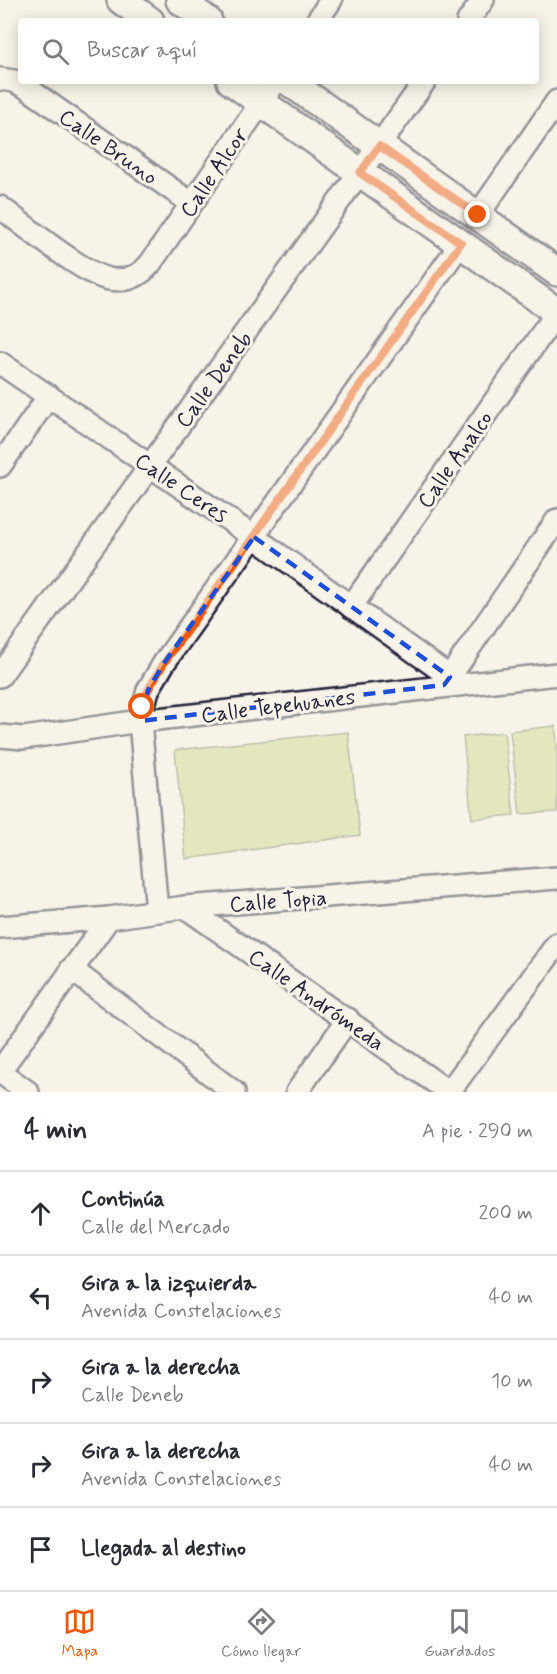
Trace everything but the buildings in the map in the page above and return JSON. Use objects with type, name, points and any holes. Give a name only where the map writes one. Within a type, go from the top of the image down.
[{"type":"street","points":[[121,0],[146,18]]},
{"type":"street","points":[[180,0],[204,18]]},
{"type":"street","points":[[319,18],[331,0]]},
{"type":"street","points":[[470,18],[483,0]]},
{"type":"street","name":"Calle Bruno","points":[[0,79],[18,83]]},
{"type":"street","name":"Calle Bruno","points":[[20,84],[191,203]]},
{"type":"street","points":[[241,84],[268,92],[360,173],[557,312]]},
{"type":"street","points":[[292,84],[557,272]]},
{"type":"street","name":"Calle Deneb","points":[[0,676],[423,84]]},
{"type":"street","name":"Calle Alcor","points":[[0,207],[78,264],[107,279],[125,280],[134,277],[150,264],[268,92]]},
{"type":"street","points":[[478,215],[557,101]]},
{"type":"street","points":[[157,911],[140,721],[148,690],[164,663],[461,243]]},
{"type":"street","name":"Calle Analco","points":[[351,607],[557,312]]},
{"type":"street","name":"Calle Ceres","points":[[0,363],[254,537],[351,607],[447,681]]},
{"type":"street","points":[[0,466],[49,396]]},
{"type":"street","points":[[447,681],[557,520]]},
{"type":"street","name":"Calle Tepehuanes","points":[[0,736],[24,738],[447,681],[557,674]]},
{"type":"street","name":"Calle Topia","points":[[0,927],[109,918],[185,907],[557,878]]},
{"type":"street","name":"Calle Andrómeda","points":[[185,907],[348,1019],[449,1092]]},
{"type":"street","points":[[28,1092],[0,1071],[109,918]]},
{"type":"street","points":[[449,1092],[557,944]]},
{"type":"street","points":[[71,969],[234,1092]]},
{"type":"street","points":[[297,1092],[348,1019]]},
{"type":"highlighted area","points":[[254,537],[450,677],[444,685],[140,721],[148,690],[164,663]]},
{"type":"green space","points":[[555,726],[557,812],[520,814],[510,731]]},
{"type":"green space","points":[[348,732],[360,835],[186,859],[175,750]]},
{"type":"green space","points":[[504,732],[514,815],[472,819],[463,737]]},
{"type":"route","points":[[142,707],[148,690],[164,663],[461,243],[360,173],[379,146],[478,215]]}]
